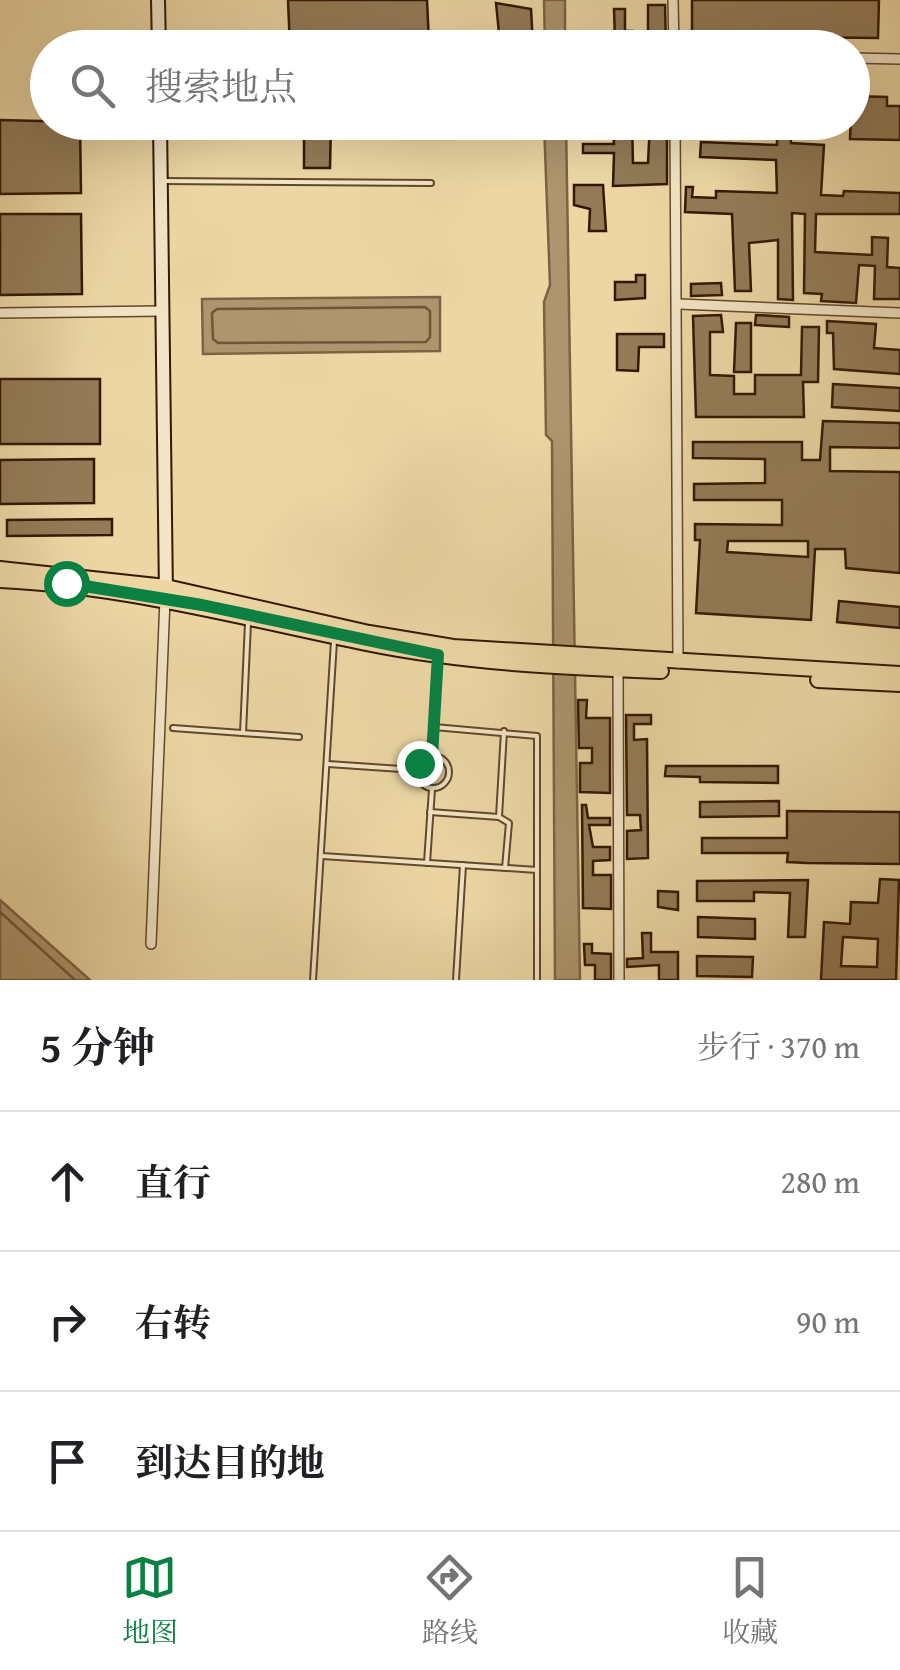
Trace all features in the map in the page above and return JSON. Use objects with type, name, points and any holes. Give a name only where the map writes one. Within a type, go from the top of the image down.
[{"type":"main road","points":[[0,569],[166,593],[439,650]]},
{"type":"main road","points":[[0,580],[166,593],[335,636],[439,650],[582,662],[900,674]]},
{"type":"main road","points":[[582,662],[618,669],[900,684]]},
{"type":"street","points":[[158,0],[158,30]]},
{"type":"street","points":[[673,0],[674,30]]},
{"type":"street","points":[[870,58],[900,59]]},
{"type":"street","points":[[151,944],[166,593],[160,140]]},
{"type":"street","points":[[675,140],[678,663]]},
{"type":"street","points":[[679,304],[900,313]]},
{"type":"street","points":[[0,313],[163,311]]},
{"type":"street","points":[[618,669],[619,980]]},
{"type":"lane","points":[[161,181],[430,183]]},
{"type":"lane","points":[[243,733],[248,616]]},
{"type":"lane","points":[[313,980],[335,636]]},
{"type":"lane","points":[[432,756],[439,650]]},
{"type":"lane","points":[[434,727],[531,732],[539,740],[537,980]]},
{"type":"lane","points":[[172,728],[299,736]]},
{"type":"lane","points":[[499,818],[504,731]]},
{"type":"lane","points":[[432,756],[443,760],[449,772],[442,786],[432,789],[420,782],[416,770],[424,758],[432,756]]},
{"type":"lane","points":[[328,764],[416,770]]},
{"type":"lane","points":[[427,863],[432,789]]},
{"type":"lane","points":[[430,812],[499,818],[509,823],[505,868]]},
{"type":"lane","points":[[322,856],[537,870]]},
{"type":"lane","points":[[456,980],[463,865]]},
{"type":"water","points":[[544,0],[565,0],[565,30],[545,30]]},
{"type":"water","points":[[545,140],[566,140],[580,980],[555,980],[552,441],[546,435],[544,302],[550,285]]},
{"type":"water","points":[[440,297],[440,351],[203,354],[202,299]]},
{"type":"water","points":[[0,900],[90,980],[0,980]]},
{"type":"building","points":[[288,0],[427,0],[428,30],[289,30]]},
{"type":"building","points":[[692,0],[879,0],[878,38],[870,38],[870,30],[692,30]]},
{"type":"building","points":[[496,3],[531,9],[532,30],[499,30]]},
{"type":"building","points":[[648,5],[665,5],[666,30],[648,30]]},
{"type":"building","points":[[614,9],[625,9],[625,30],[615,30]]},
{"type":"building","points":[[870,97],[887,97],[887,106],[900,106],[900,140],[870,139]]},
{"type":"building","points":[[0,120],[30,121],[30,140],[80,140],[81,193],[0,194]]},
{"type":"building","points":[[304,140],[331,140],[330,168],[304,168]]},
{"type":"building","points":[[614,140],[632,140],[633,163],[648,163],[649,140],[667,140],[667,184],[613,186],[614,153],[583,153],[583,144],[614,144]]},
{"type":"building","points":[[777,140],[791,140],[824,145],[821,195],[843,196],[844,191],[900,193],[900,214],[816,214],[815,252],[872,255],[872,237],[888,238],[887,267],[900,268],[900,299],[874,299],[875,266],[859,265],[856,303],[821,301],[822,294],[804,293],[805,214],[792,213],[793,300],[778,299],[778,240],[749,243],[751,291],[735,291],[732,214],[685,212],[686,187],[693,187],[692,197],[716,198],[716,191],[777,193],[776,160],[700,157],[701,142],[777,145]]},
{"type":"building","points":[[574,185],[603,185],[606,231],[589,231],[590,209],[574,205]]},
{"type":"building","points":[[0,214],[81,214],[82,294],[0,295]]},
{"type":"building","points":[[636,275],[645,275],[645,298],[615,300],[615,282],[636,282]]},
{"type":"building","points":[[721,283],[722,295],[691,296],[691,284]]},
{"type":"building","points":[[721,315],[723,332],[710,332],[710,375],[734,376],[734,394],[755,394],[755,375],[801,375],[802,327],[819,327],[818,382],[803,382],[804,417],[696,417],[693,316]]},
{"type":"building","points":[[756,315],[789,317],[789,327],[755,325]]},
{"type":"building","points":[[827,321],[876,324],[874,348],[900,350],[900,374],[834,369],[833,333],[827,333]]},
{"type":"building","points":[[736,323],[751,323],[751,372],[734,372]]},
{"type":"building","points":[[617,334],[664,334],[664,347],[639,347],[638,371],[617,370]]},
{"type":"building","points":[[0,379],[100,379],[100,444],[0,444]]},
{"type":"building","points":[[833,384],[900,388],[900,411],[832,407]]},
{"type":"building","points":[[823,421],[900,423],[900,448],[830,447],[830,471],[900,472],[900,573],[846,568],[845,549],[815,549],[811,620],[696,613],[700,540],[695,540],[695,524],[782,525],[782,500],[694,500],[694,484],[765,483],[765,459],[693,458],[693,442],[802,442],[802,460],[820,460]],"holes":[[[728,541],[808,541],[808,557],[727,552]]]},
{"type":"building","points":[[94,459],[94,503],[0,504],[0,460]]},
{"type":"building","points":[[112,519],[112,535],[7,536],[7,520]]},
{"type":"building","points":[[839,601],[900,607],[900,628],[837,622]]},
{"type":"building","points":[[578,700],[587,700],[586,718],[610,718],[610,793],[580,792],[580,763],[592,763],[592,748],[579,748]]},
{"type":"building","points":[[626,715],[651,715],[651,724],[634,724],[634,740],[647,739],[648,858],[627,859],[627,831],[641,830],[640,815],[627,815]]},
{"type":"building","points":[[666,766],[778,766],[778,783],[700,782],[700,777],[665,776]]},
{"type":"building","points":[[779,801],[779,816],[700,817],[700,802]]},
{"type":"building","points":[[582,805],[586,805],[588,818],[610,818],[610,825],[589,825],[593,847],[610,847],[610,860],[593,861],[593,875],[611,875],[611,909],[583,908]]},
{"type":"building","points":[[787,811],[900,812],[900,864],[787,862],[788,853],[702,853],[702,838],[787,838]]},
{"type":"building","points":[[880,879],[899,880],[896,980],[821,980],[824,922],[850,924],[851,902],[878,903]],"holes":[[[843,937],[878,939],[877,967],[841,966]]]},
{"type":"building","points":[[808,880],[805,937],[788,937],[790,893],[754,892],[754,901],[697,901],[697,881]]},
{"type":"building","points":[[658,891],[678,892],[678,910],[658,907]]},
{"type":"building","points":[[698,917],[755,919],[755,939],[698,937]]},
{"type":"building","points":[[642,933],[651,933],[651,952],[678,952],[678,980],[659,980],[659,965],[627,967],[627,959],[643,958]]},
{"type":"building","points":[[584,944],[592,944],[592,953],[611,954],[611,980],[595,980],[595,965],[585,965]]},
{"type":"building","points":[[697,956],[753,957],[752,977],[697,976]]},
{"type":"route","points":[[66,583],[202,605],[368,644],[438,655],[432,756],[419,763]]}]
